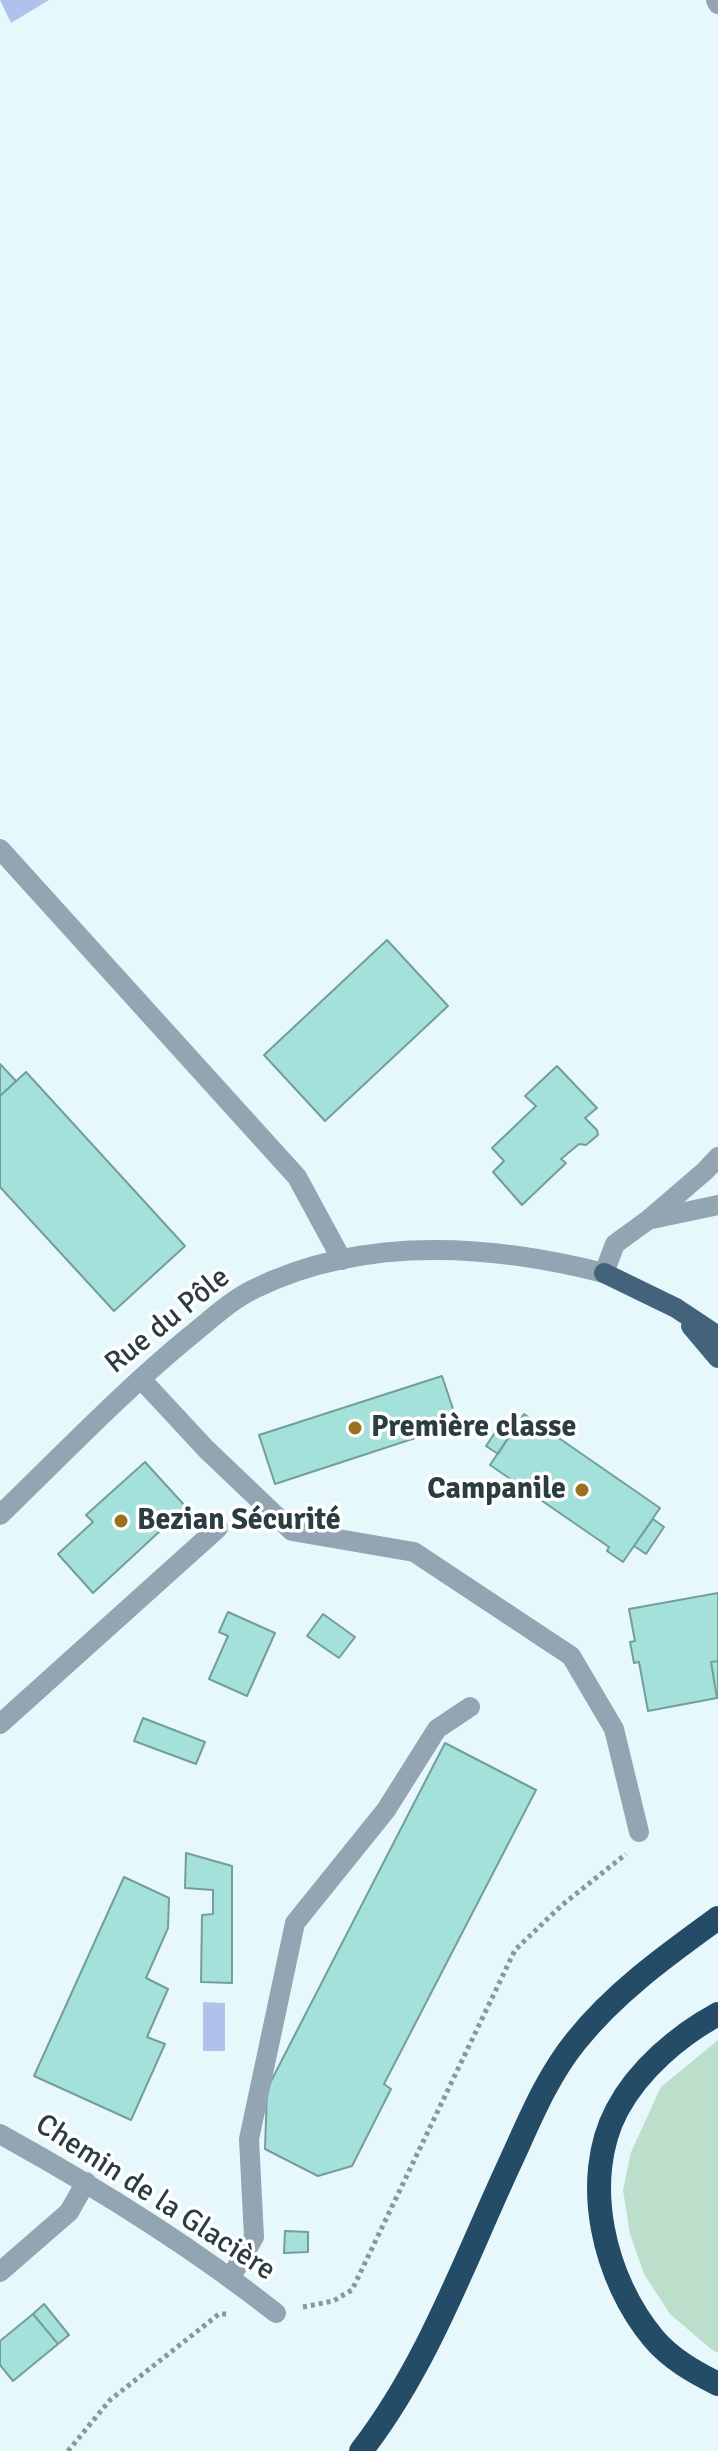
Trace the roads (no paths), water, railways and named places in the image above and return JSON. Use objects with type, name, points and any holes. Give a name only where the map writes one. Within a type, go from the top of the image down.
[{"type":"highway","points":[[361,2451],[381,2425],[420,2361],[544,2089],[575,2043],[609,2004],[718,1918]]},
{"type":"highway","points":[[718,2014],[642,2074],[617,2111],[602,2154],[599,2202],[607,2252],[629,2303],[654,2339],[689,2369],[718,2384]]},
{"type":"main road","points":[[604,1273],[676,1308],[718,1336]]},
{"type":"main road","points":[[676,1308],[718,1358]]},
{"type":"street","points":[[0,849],[297,1177],[342,1260]]},
{"type":"street","points":[[604,1273],[615,1244],[648,1220],[718,1157]]},
{"type":"street","points":[[648,1220],[718,1205]]},
{"type":"street","name":"Rue du Pôle","points":[[0,1515],[141,1379],[200,1328],[251,1290],[300,1269],[395,1249],[442,1248],[561,1262],[604,1273]]},
{"type":"street","points":[[141,1379],[206,1449],[292,1531],[414,1552],[571,1656],[614,1729],[639,1832]]},
{"type":"street","points":[[0,1724],[218,1528]]},
{"type":"street","points":[[231,2277],[254,2237],[249,2139],[295,1923],[386,1810],[437,1729],[470,1707]]},
{"type":"street","name":"Chemin de la Glacière","points":[[0,2134],[86,2182],[231,2277],[276,2313]]},
{"type":"street","points":[[0,2272],[69,2212],[86,2182]]},
{"type":"water","points":[[0,0],[49,0],[11,23]]},
{"type":"water","points":[[203,2002],[225,2003],[225,2051],[203,2051]]},
{"type":"place","name":"Première classe","points":[[355,1428]]},
{"type":"place","name":"Campanile","points":[[582,1490]]},
{"type":"place","name":"Bezian Sécurité","points":[[121,1521]]}]
